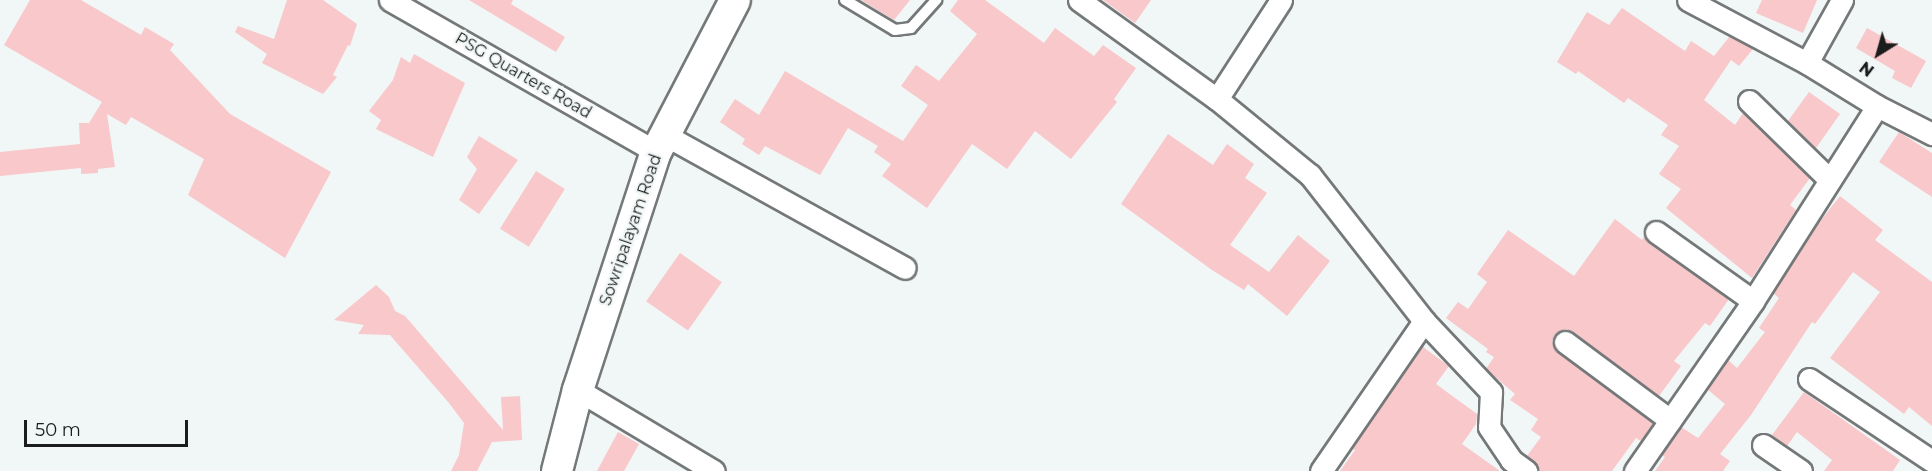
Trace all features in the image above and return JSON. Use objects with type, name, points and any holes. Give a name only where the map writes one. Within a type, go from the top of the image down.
[{"type":"street","name":"PSG Quarters Road","points":[[390,0],[661,144],[905,268]]},
{"type":"street","name":"Sowripalayam Road","points":[[557,471],[578,390],[661,144],[735,0]]},
{"type":"street","points":[[1079,0],[1217,99],[1310,175],[1424,321],[1491,392],[1489,427],[1511,460],[1526,471]]},
{"type":"street","points":[[1217,99],[1281,0]]},
{"type":"street","points":[[1688,0],[1807,63],[1877,106],[1932,134]]},
{"type":"street","points":[[1807,63],[1842,0]]},
{"type":"street","points":[[1749,101],[1830,180]]},
{"type":"street","points":[[1635,471],[1753,302],[1877,106]]},
{"type":"street","points":[[1656,232],[1753,302]]},
{"type":"street","points":[[1321,471],[1424,321]]},
{"type":"street","points":[[1565,342],[1670,420]]},
{"type":"street","points":[[1809,379],[1932,461]]},
{"type":"street","points":[[578,390],[714,471]]},
{"type":"street","points":[[1763,444],[1800,471]]},
{"type":"lane","points":[[845,0],[895,30],[911,28],[936,0]]},
{"type":"building","points":[[30,0],[81,0],[141,35],[145,27],[174,44],[170,50],[230,114],[331,172],[285,258],[188,195],[204,159],[131,117],[126,125],[107,114],[115,167],[98,169],[98,173],[81,174],[81,168],[0,176],[0,152],[80,144],[79,123],[89,123],[102,102],[4,45]]},
{"type":"building","points":[[287,0],[323,0],[357,24],[350,46],[348,45],[333,75],[337,77],[323,94],[262,63],[267,54],[235,32],[238,26],[274,39]]},
{"type":"building","points":[[469,0],[513,0],[511,4],[565,37],[556,52]]},
{"type":"building","points":[[861,0],[910,0],[894,20]]},
{"type":"building","points":[[958,0],[985,0],[1044,43],[1055,28],[1094,56],[1103,45],[1136,68],[1114,99],[1117,102],[1071,159],[1035,131],[1007,169],[972,144],[927,208],[882,176],[891,164],[874,152],[878,146],[848,128],[820,175],[765,146],[759,155],[742,144],[745,139],[720,122],[735,99],[759,115],[785,71],[903,141],[928,105],[901,86],[916,65],[939,81],[977,34],[950,11]]},
{"type":"building","points":[[1103,0],[1151,0],[1135,23]]},
{"type":"building","points":[[1762,0],[1817,0],[1803,33],[1756,13]]},
{"type":"building","points":[[1622,8],[1685,51],[1691,41],[1714,56],[1730,36],[1753,49],[1739,66],[1731,60],[1704,100],[1735,125],[1743,113],[1810,178],[1790,205],[1796,210],[1752,278],[1666,208],[1681,189],[1659,174],[1679,146],[1661,135],[1668,125],[1628,98],[1624,103],[1578,71],[1576,74],[1557,62],[1587,12],[1609,25]]},
{"type":"building","points":[[1867,28],[1926,61],[1911,88],[1892,78],[1895,71],[1856,48]]},
{"type":"building","points":[[414,54],[465,83],[433,157],[376,129],[381,120],[369,111],[393,80],[401,57],[410,63]]},
{"type":"building","points":[[1809,92],[1840,114],[1816,148],[1788,121]]},
{"type":"building","points":[[1899,132],[1932,153],[1932,197],[1879,162]]},
{"type":"building","points":[[1168,134],[1213,165],[1227,144],[1254,164],[1245,178],[1267,193],[1230,245],[1269,272],[1298,235],[1330,261],[1287,316],[1248,284],[1244,290],[1212,270],[1121,204]]},
{"type":"building","points":[[479,136],[518,160],[479,214],[459,200],[477,169],[467,157]]},
{"type":"building","points":[[536,171],[565,189],[529,247],[500,229]]},
{"type":"building","points":[[1840,196],[1883,230],[1875,240],[1932,282],[1932,426],[1909,407],[1904,414],[1830,358],[1880,292],[1853,272],[1815,324],[1812,322],[1751,415],[1720,454],[1730,461],[1723,471],[1655,471],[1665,457],[1661,455],[1681,427],[1698,438],[1725,404],[1707,389],[1728,360],[1737,368],[1765,332],[1759,328],[1779,298],[1773,293],[1817,225]]},
{"type":"building","points":[[1615,219],[1642,240],[1644,237],[1729,299],[1710,326],[1705,323],[1674,361],[1681,366],[1659,396],[1573,332],[1566,329],[1555,334],[1552,341],[1557,352],[1653,423],[1641,441],[1636,438],[1612,471],[1539,471],[1537,465],[1527,456],[1541,437],[1531,430],[1538,419],[1510,400],[1515,394],[1486,369],[1494,357],[1486,352],[1488,349],[1446,318],[1458,302],[1468,309],[1487,282],[1477,274],[1508,230],[1574,276]]},
{"type":"building","points":[[680,253],[722,282],[688,331],[646,301]]},
{"type":"building","points":[[376,285],[389,297],[395,311],[405,316],[503,430],[501,397],[520,396],[522,440],[492,442],[477,471],[451,471],[459,455],[464,423],[449,403],[390,335],[358,334],[364,325],[334,320]]},
{"type":"building","points":[[1423,347],[1449,366],[1436,384],[1477,414],[1476,424],[1462,444],[1500,471],[1340,471],[1355,450],[1352,448]]},
{"type":"building","points":[[1804,392],[1900,460],[1893,471],[1824,471],[1832,460],[1797,432],[1787,446],[1772,435]]},
{"type":"building","points":[[618,432],[639,444],[624,471],[597,471]]}]
